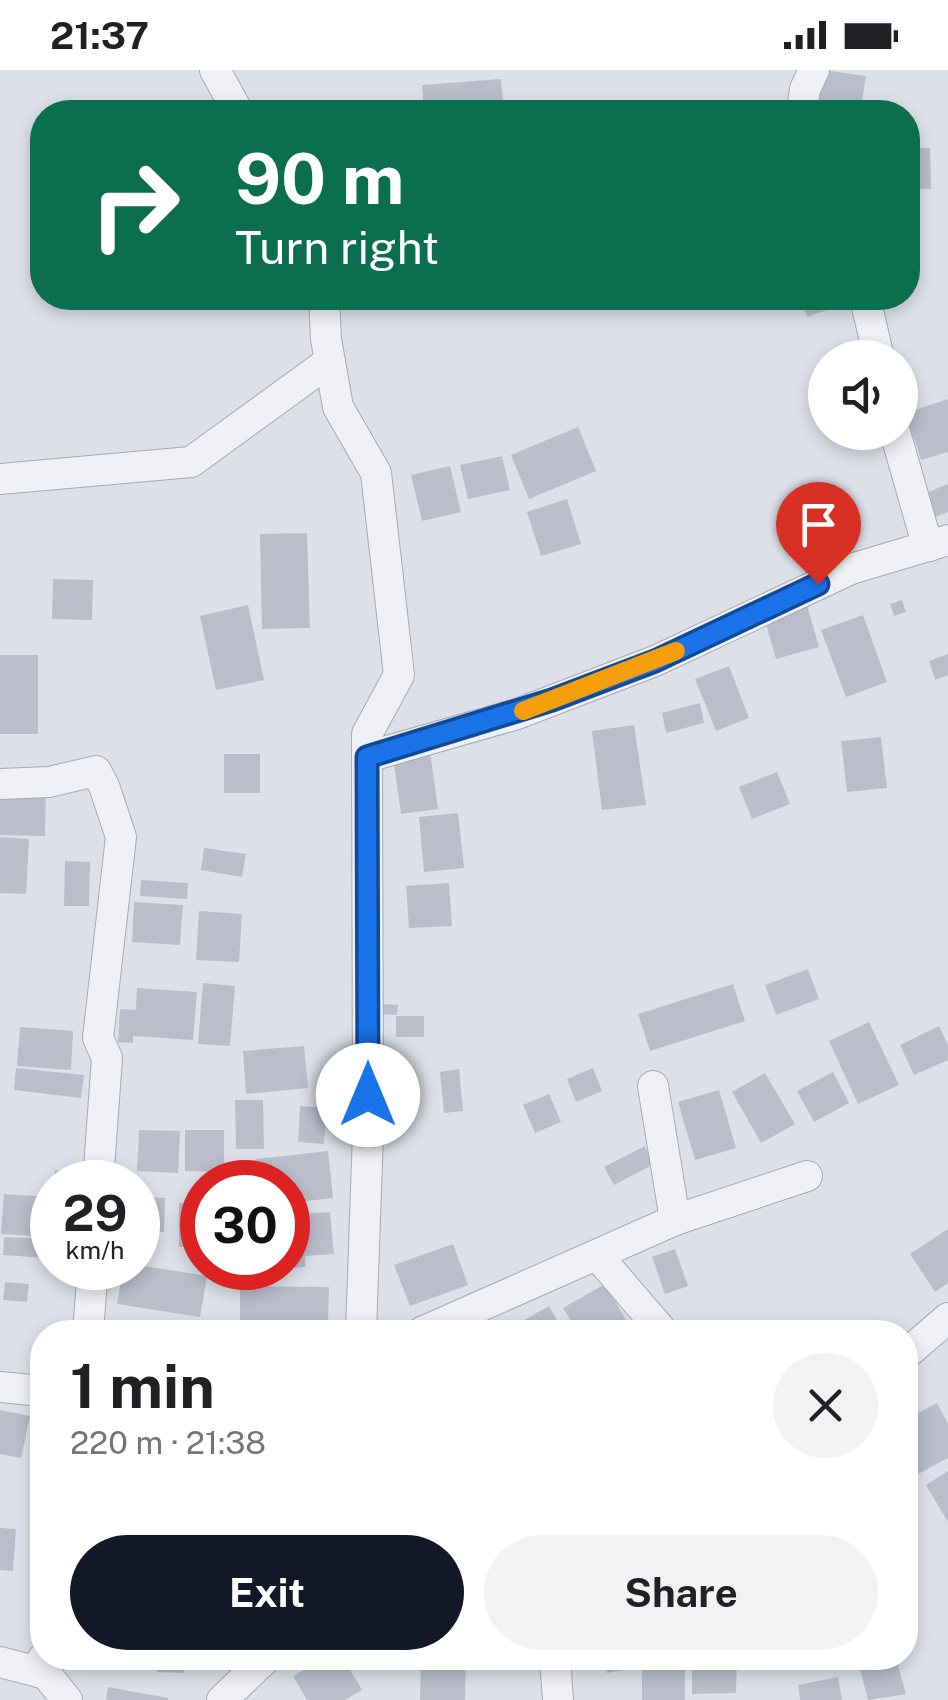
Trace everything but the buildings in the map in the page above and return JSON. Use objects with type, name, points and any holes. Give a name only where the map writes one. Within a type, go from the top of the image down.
[{"type":"street","points":[[804,100],[814,70]]},
{"type":"street","points":[[222,72],[233,100]]},
{"type":"street","points":[[325,310],[338,407],[376,473],[399,675],[367,734],[368,1132],[361,1320]]},
{"type":"street","points":[[868,310],[875,340]]},
{"type":"street","points":[[0,479],[191,462],[330,361]]},
{"type":"street","points":[[900,450],[925,538],[939,543]]},
{"type":"street","points":[[367,757],[518,714],[655,661],[850,569],[939,543]]},
{"type":"street","points":[[0,784],[49,782],[96,771],[121,837],[98,1038],[107,1058],[100,1160]]},
{"type":"street","points":[[653,1086],[675,1220]]},
{"type":"street","points":[[449,1320],[675,1220],[807,1176]]},
{"type":"street","points":[[597,1255],[653,1320]]},
{"type":"street","points":[[89,1320],[91,1290]]},
{"type":"street","points":[[918,1343],[948,1318]]},
{"type":"street","points":[[0,1387],[30,1390]]},
{"type":"street","points":[[0,1662],[30,1665]]},
{"type":"street","points":[[48,1670],[67,1700]]},
{"type":"street","points":[[222,1700],[253,1670]]},
{"type":"street","points":[[556,1670],[558,1700]]},
{"type":"slow traffic","points":[[523,711],[676,651]]},
{"type":"route","points":[[368,1095],[367,757],[518,714],[655,661],[818,584]]}]
